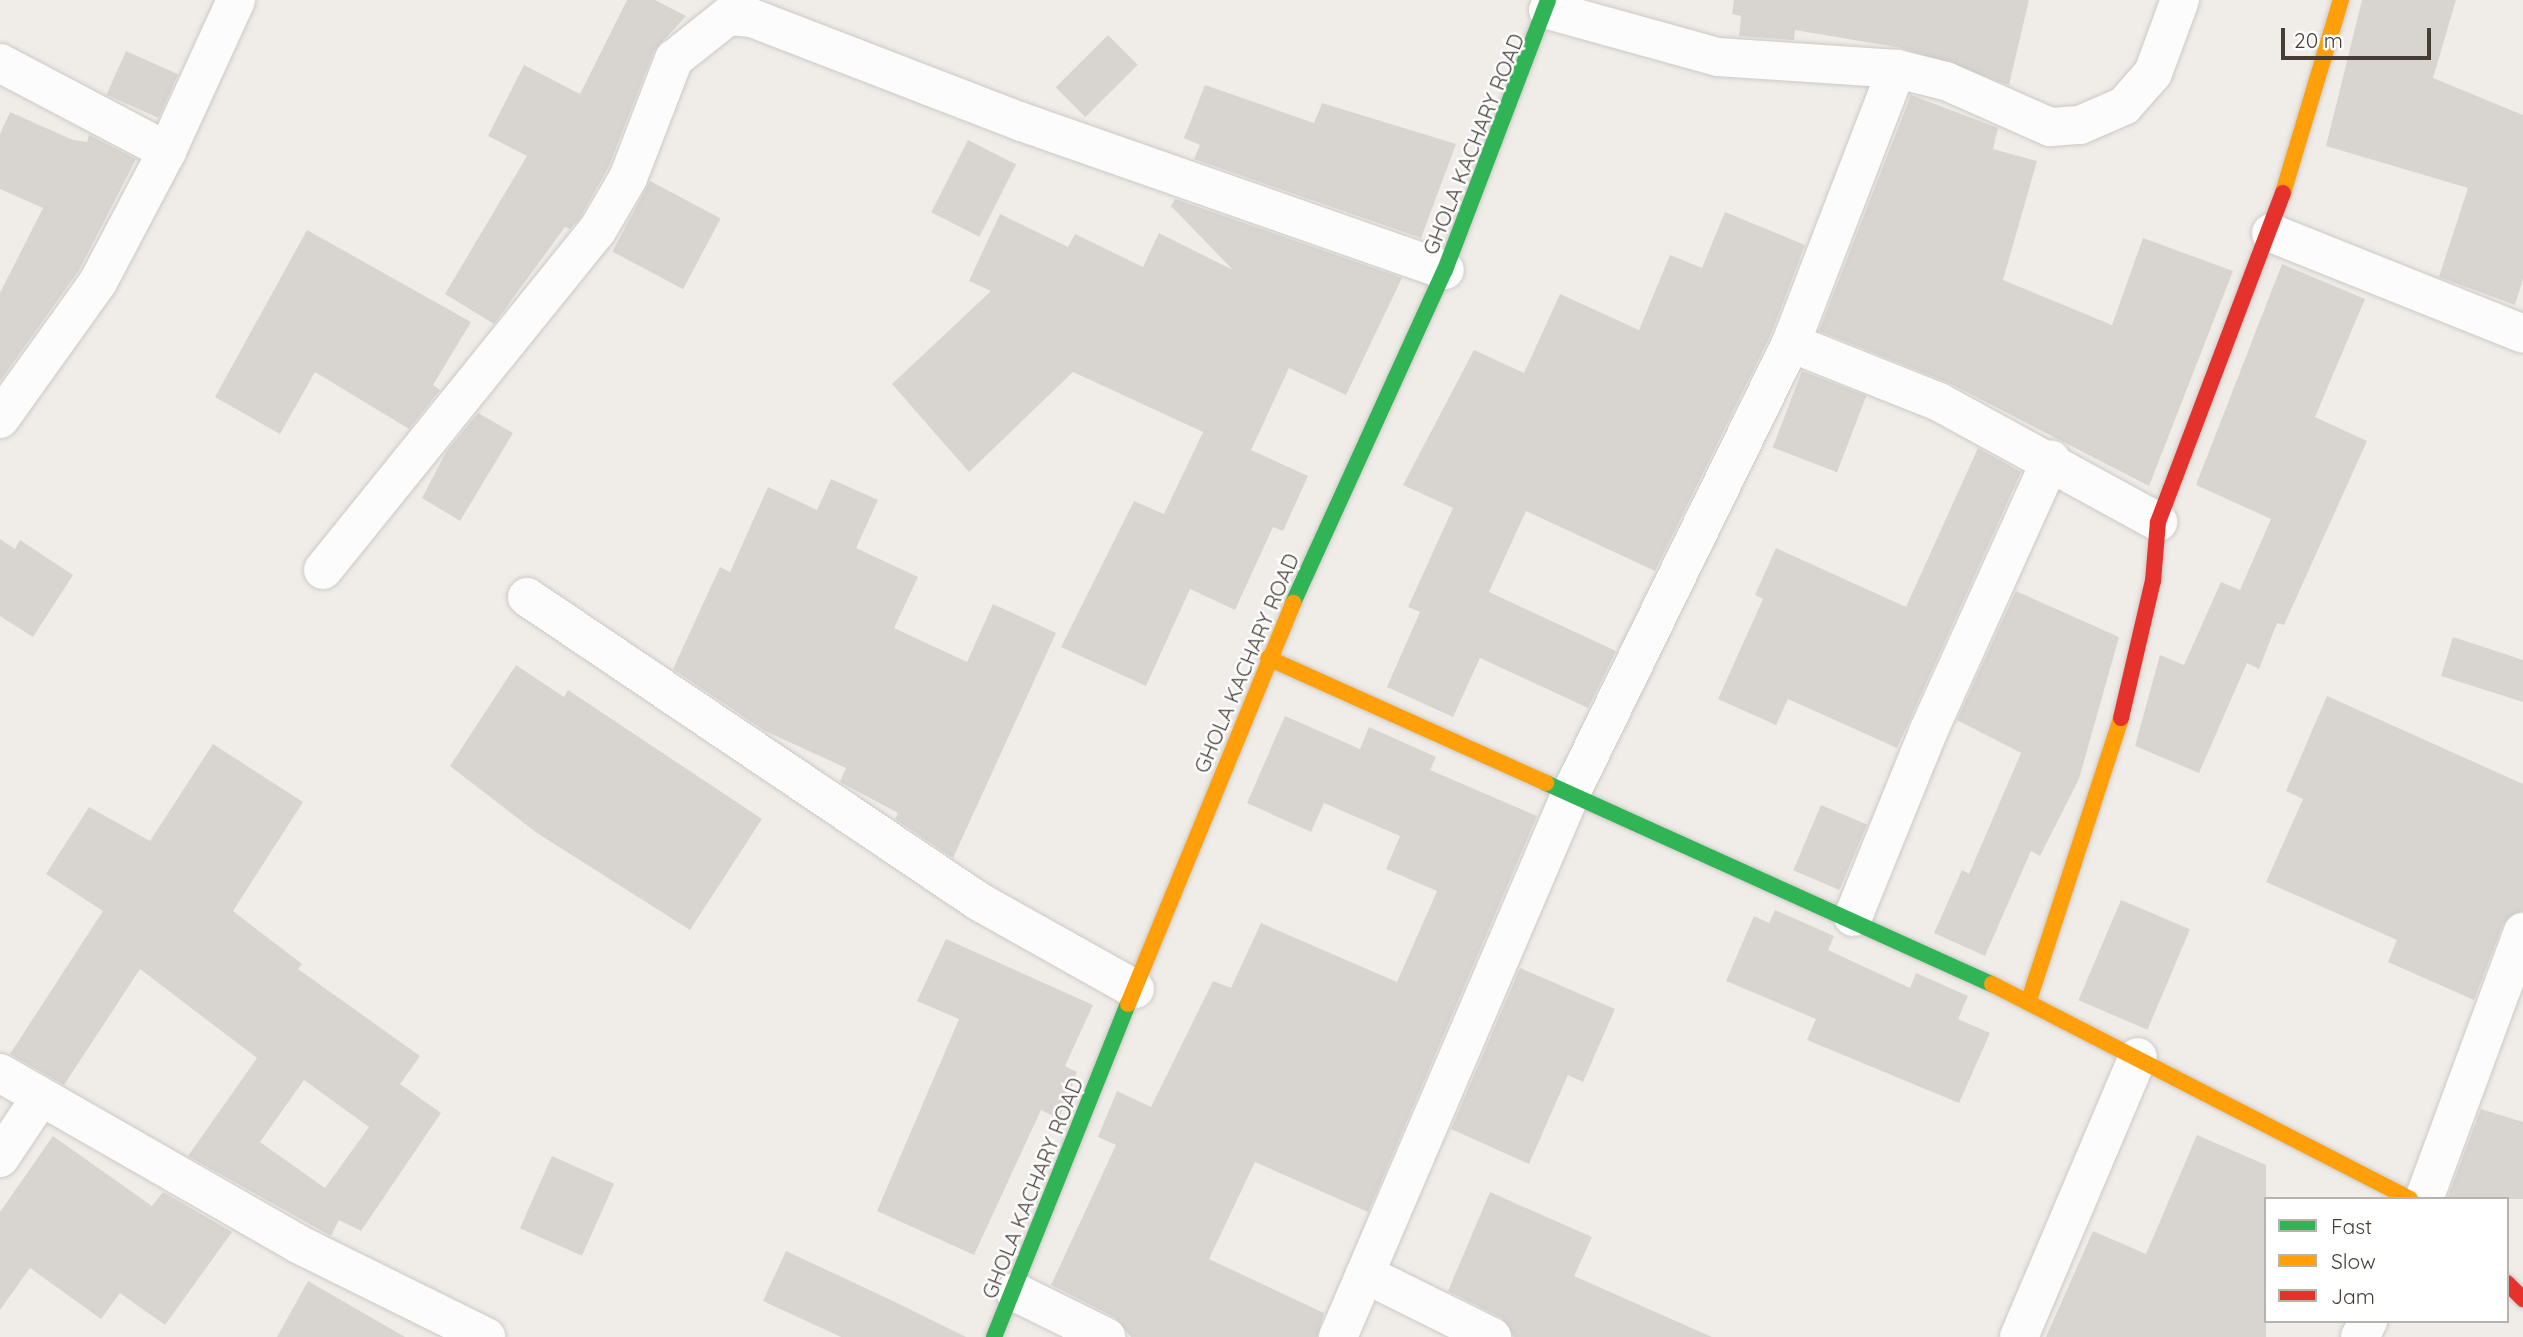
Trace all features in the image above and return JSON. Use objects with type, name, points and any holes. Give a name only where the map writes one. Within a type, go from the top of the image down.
[{"type":"street","points":[[0,419],[98,282],[167,151],[236,0]]},
{"type":"street","points":[[1548,5],[1718,57],[1897,69],[1946,81],[2050,127],[2080,125],[2124,106],[2153,73],[2180,0]]},
{"type":"street","points":[[2029,1000],[2128,698],[2153,581],[2158,522],[2271,233],[2341,0]]},
{"type":"street","name":"GHOLA KACHARY ROAD","points":[[994,1337],[1015,1292],[1268,657],[1445,270],[1548,5]]},
{"type":"street","points":[[323,570],[597,231],[628,178],[674,60],[728,16],[752,18],[1023,122],[1445,270]]},
{"type":"street","points":[[0,62],[167,151]]},
{"type":"street","points":[[1338,1337],[1571,793],[1791,344],[1897,69]]},
{"type":"street","points":[[2271,233],[2523,334]]},
{"type":"street","points":[[1791,344],[1939,402],[2051,460],[2158,522]]},
{"type":"street","points":[[1853,917],[2051,460]]},
{"type":"street","points":[[527,597],[978,901],[1135,989]]},
{"type":"street","points":[[1268,657],[1853,917],[2029,1000],[2406,1197]]},
{"type":"street","points":[[2425,1197],[2523,932]]},
{"type":"street","points":[[2019,1337],[2138,1057]]},
{"type":"street","points":[[0,1073],[298,1244],[486,1337]]},
{"type":"street","points":[[0,1158],[40,1098]]},
{"type":"street","points":[[1365,1274],[1492,1337]]},
{"type":"street","points":[[2509,1285],[2523,1299]]},
{"type":"street","points":[[1015,1292],[1105,1337]]},
{"type":"building","points":[[627,0],[655,0],[686,16],[654,51],[608,168],[579,219],[570,229],[565,227],[494,324],[445,294],[527,156],[488,136],[524,65],[580,94]]},
{"type":"building","points":[[1734,0],[2029,0],[2009,85],[1902,48],[1795,30],[1794,40],[1739,36],[1741,16],[1732,14]]},
{"type":"building","points":[[2362,0],[2456,0],[2433,78],[2523,115],[2523,279],[2515,305],[2439,277],[2468,188],[2326,146]]},
{"type":"building","points":[[1108,35],[1138,65],[1085,117],[1056,87]]},
{"type":"building","points":[[126,51],[178,74],[159,118],[106,95]]},
{"type":"building","points":[[1205,85],[1314,123],[1322,103],[1456,144],[1421,238],[1194,159],[1200,145],[1184,138]]},
{"type":"building","points":[[1911,95],[1998,128],[1993,149],[2037,161],[2003,280],[2112,325],[2143,238],[2233,271],[2149,486],[1949,383],[1819,331]]},
{"type":"building","points":[[10,112],[73,140],[87,142],[89,135],[136,159],[79,270],[0,381],[0,293],[43,208],[0,189],[0,134]]},
{"type":"building","points":[[968,140],[1016,165],[979,237],[931,212]]},
{"type":"building","points":[[650,181],[721,219],[683,289],[612,252]]},
{"type":"building","points":[[1175,199],[1402,278],[1346,395],[1289,368],[1251,450],[1308,476],[1283,531],[1273,527],[1235,610],[1190,589],[1146,686],[1061,647],[1134,501],[1164,514],[1203,432],[1073,372],[969,472],[892,384],[991,291],[969,281],[1000,214],[1068,247],[1075,234],[1143,267],[1159,233],[1233,270],[1171,206]]},
{"type":"building","points":[[1725,212],[1805,245],[1771,334],[1655,571],[1526,511],[1489,592],[1616,651],[1588,708],[1480,658],[1453,717],[1387,687],[1420,612],[1408,607],[1453,508],[1403,485],[1474,350],[1524,373],[1560,294],[1639,330],[1670,255],[1702,268]]},
{"type":"building","points":[[307,230],[471,322],[433,385],[440,390],[409,429],[315,372],[280,434],[215,397]]},
{"type":"building","points":[[2282,264],[2365,299],[2315,417],[2367,441],[2284,625],[2277,623],[2259,669],[2247,663],[2199,773],[2135,746],[2160,655],[2184,665],[2221,582],[2240,590],[2271,519],[2196,485]]},
{"type":"building","points":[[1802,371],[1866,396],[1837,472],[1773,448]]},
{"type":"building","points":[[478,413],[513,433],[460,521],[422,498],[446,452]]},
{"type":"building","points":[[1978,448],[2021,472],[1897,748],[1788,699],[1776,725],[1718,699],[1763,599],[1755,595],[1776,548],[1906,607]]},
{"type":"building","points":[[831,479],[878,500],[856,548],[918,577],[894,628],[967,662],[993,604],[1056,633],[953,858],[895,819],[898,813],[840,782],[846,768],[765,731],[673,669],[720,567],[730,572],[768,487],[817,510]]},
{"type":"building","points":[[0,539],[15,549],[20,540],[73,575],[33,637],[0,616]]},
{"type":"building","points":[[2016,591],[2119,637],[2079,779],[2040,856],[2031,851],[1985,956],[1934,933],[1962,870],[1969,874],[2021,753],[1957,720]]},
{"type":"building","points":[[2453,637],[2523,660],[2523,702],[2441,676]]},
{"type":"building","points":[[516,665],[564,697],[568,690],[762,819],[690,930],[537,833],[450,766]]},
{"type":"building","points":[[2327,696],[2523,784],[2523,911],[2503,924],[2474,1000],[2388,962],[2397,940],[2266,882],[2303,799],[2286,791]]},
{"type":"building","points":[[1285,716],[1360,749],[1369,727],[1436,757],[1430,770],[1537,816],[1368,1212],[1255,1162],[1209,1259],[1324,1313],[1317,1337],[1131,1337],[1116,1318],[1051,1285],[1116,1145],[1098,1137],[1117,1091],[1151,1107],[1213,981],[1231,988],[1261,923],[1397,982],[1437,891],[1386,869],[1400,836],[1324,803],[1311,832],[1247,803]]},
{"type":"building","points":[[213,744],[303,802],[233,911],[302,964],[298,969],[420,1056],[400,1084],[441,1113],[361,1231],[339,1220],[331,1236],[188,1156],[257,1058],[140,969],[64,1085],[10,1054],[103,911],[46,874],[89,807],[150,841]],"holes":[[[304,1080],[369,1127],[325,1188],[260,1142]]]},
{"type":"building","points":[[1821,805],[1867,825],[1839,890],[1793,870]]},
{"type":"building","points":[[2121,900],[2190,929],[2147,1030],[2078,1000]]},
{"type":"building","points":[[1775,910],[1834,936],[1828,950],[1910,988],[1916,973],[1968,996],[1958,1019],[1990,1033],[1959,1103],[1807,1040],[1816,1019],[1726,981],[1754,916],[1769,923]]},
{"type":"building","points":[[946,939],[1093,1005],[1065,1066],[1077,1072],[1059,1119],[1041,1110],[974,1255],[877,1211],[959,1019],[917,1001]]},
{"type":"building","points":[[1520,968],[1615,1009],[1583,1082],[1568,1075],[1529,1164],[1451,1129]]},
{"type":"building","points":[[2481,1109],[2523,1122],[2523,1199],[2448,1197]]},
{"type":"building","points":[[2197,1135],[2266,1165],[2266,1337],[2046,1337],[2093,1231],[2146,1254]]},
{"type":"building","points":[[53,1136],[152,1206],[163,1192],[232,1232],[165,1325],[120,1293],[101,1319],[30,1268],[0,1310],[0,1212]]},
{"type":"building","points":[[552,1156],[614,1184],[582,1256],[520,1228]]},
{"type":"building","points":[[1490,1192],[1592,1237],[1574,1276],[1712,1337],[1514,1337],[1502,1318],[1448,1291]]},
{"type":"building","points":[[786,1251],[966,1337],[841,1337],[763,1301]]},
{"type":"building","points":[[308,1281],[405,1337],[277,1337]]},
{"type":"traffic: fast","points":[[1293,603],[1445,270],[1548,0]]},
{"type":"traffic: fast","points":[[1546,783],[1992,984]]},
{"type":"traffic: fast","points":[[994,1337],[1128,1004]]},
{"type":"traffic: slow","points":[[2283,193],[2341,0]]},
{"type":"traffic: slow","points":[[1128,1004],[1293,603]]},
{"type":"traffic: slow","points":[[1268,658],[1546,783]]},
{"type":"traffic: slow","points":[[2029,1000],[2121,718]]},
{"type":"traffic: slow","points":[[1992,984],[2406,1197]]},
{"type":"traffic: jam","points":[[2121,718],[2153,581],[2158,522],[2283,193]]},
{"type":"traffic: jam","points":[[2509,1285],[2523,1299]]}]
